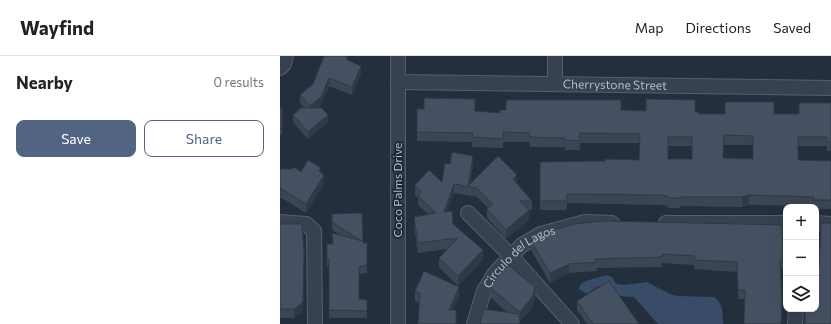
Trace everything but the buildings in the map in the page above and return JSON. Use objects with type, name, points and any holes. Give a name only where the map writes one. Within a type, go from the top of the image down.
[{"type":"street","name":"Coco Palms Drive","points":[[398,56],[398,324]]},
{"type":"street","points":[[555,56],[555,84]]},
{"type":"street","name":"Cherrystone Street","points":[[398,82],[831,88]]},
{"type":"street","points":[[468,213],[512,257],[572,324]]},
{"type":"street","points":[[283,222],[306,224],[314,231],[316,324]]},
{"type":"street","name":"Circulo del Lagos","points":[[474,324],[484,291],[495,273],[522,245],[541,234],[585,222],[624,223]]},
{"type":"street","points":[[654,223],[783,223]]},
{"type":"street","points":[[819,223],[831,224]]},
{"type":"street","points":[[796,312],[796,324]]},
{"type":"water","points":[[606,275],[612,277],[616,284],[625,285],[647,282],[677,296],[714,297],[721,305],[723,312],[723,324],[658,324],[634,297],[619,296],[605,285],[596,287],[587,294],[579,289],[580,285],[586,281]]}]
